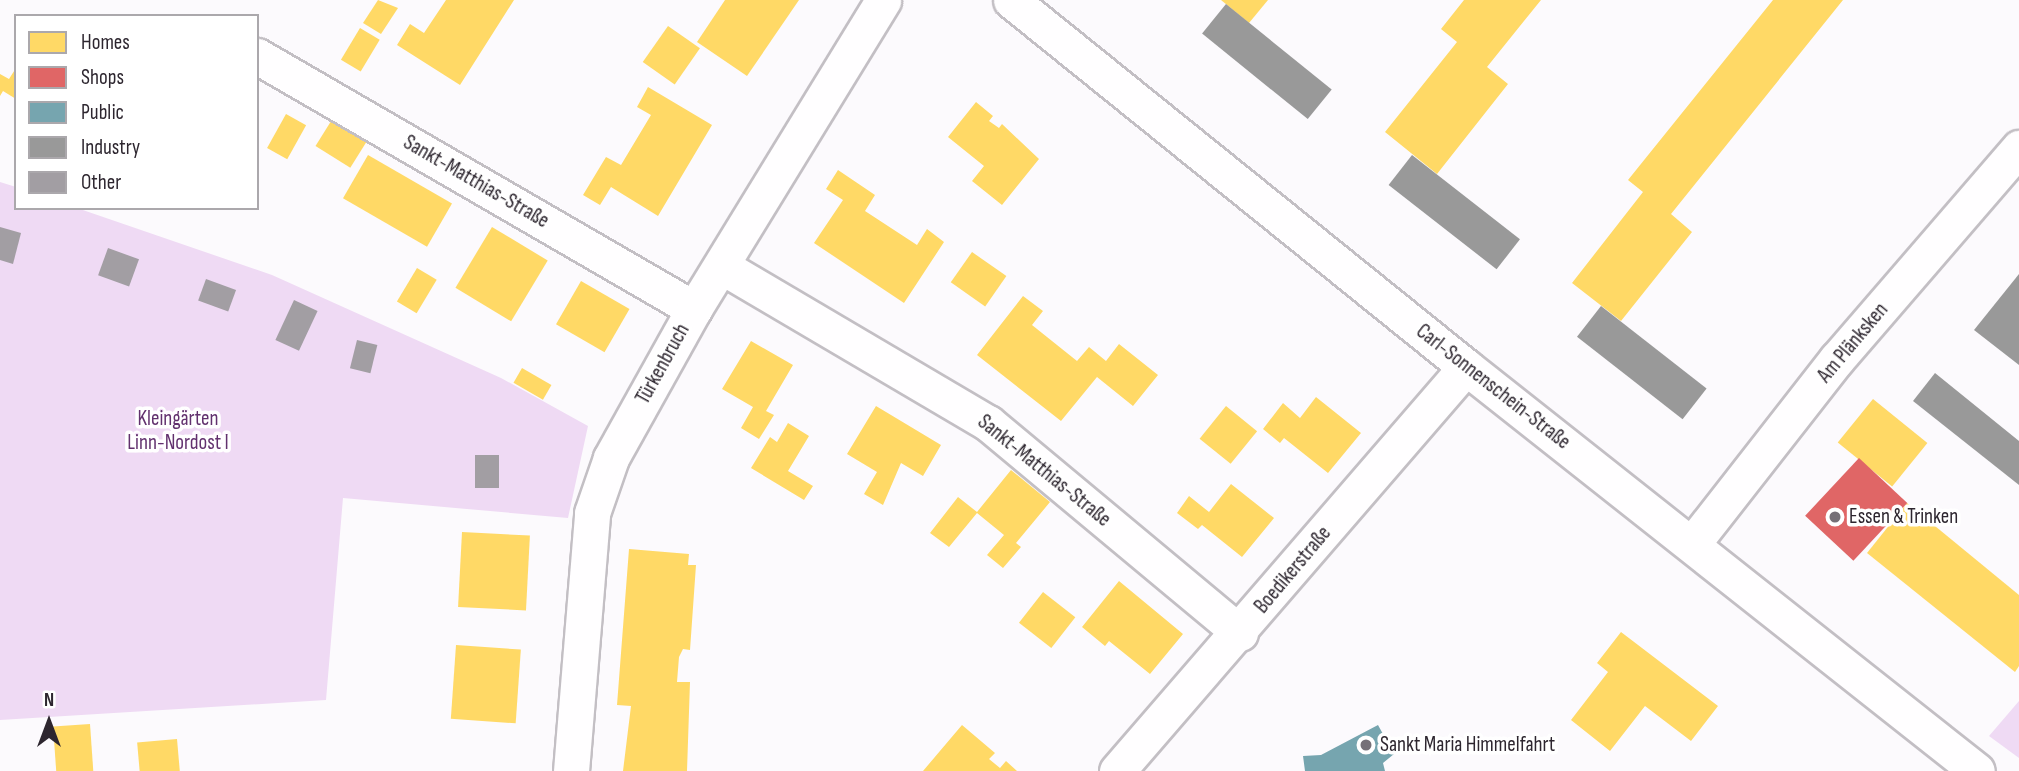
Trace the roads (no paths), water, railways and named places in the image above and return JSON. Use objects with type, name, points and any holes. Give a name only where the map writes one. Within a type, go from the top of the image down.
[{"type":"street","name":"Türkenbruch","points":[[572,771],[592,513],[611,458],[694,309],[723,267],[883,0]]},
{"type":"street","name":"Carl-Sonnenschein-Straße","points":[[1012,0],[1466,367],[1693,543],[1977,771]]},
{"type":"street","name":"Sankt-Matthias-Straße","points":[[259,57],[694,309]]},
{"type":"street","name":"Am Plänksken","points":[[1693,543],[1837,359],[2019,148]]},
{"type":"street","name":"Sankt-Matthias-Straße","points":[[723,267],[988,423],[1240,633]]},
{"type":"street","name":"Boedikerstraße","points":[[1117,771],[1240,633],[1466,367]]},
{"type":"place","name":"Essen & Trinken","points":[[1835,517]]},
{"type":"place","name":"Sankt Maria Himmelfahrt","points":[[1366,745]]},
{"type":"park label","name":"Kleingärten Linn-Nordost I","points":[[178,431]]}]
